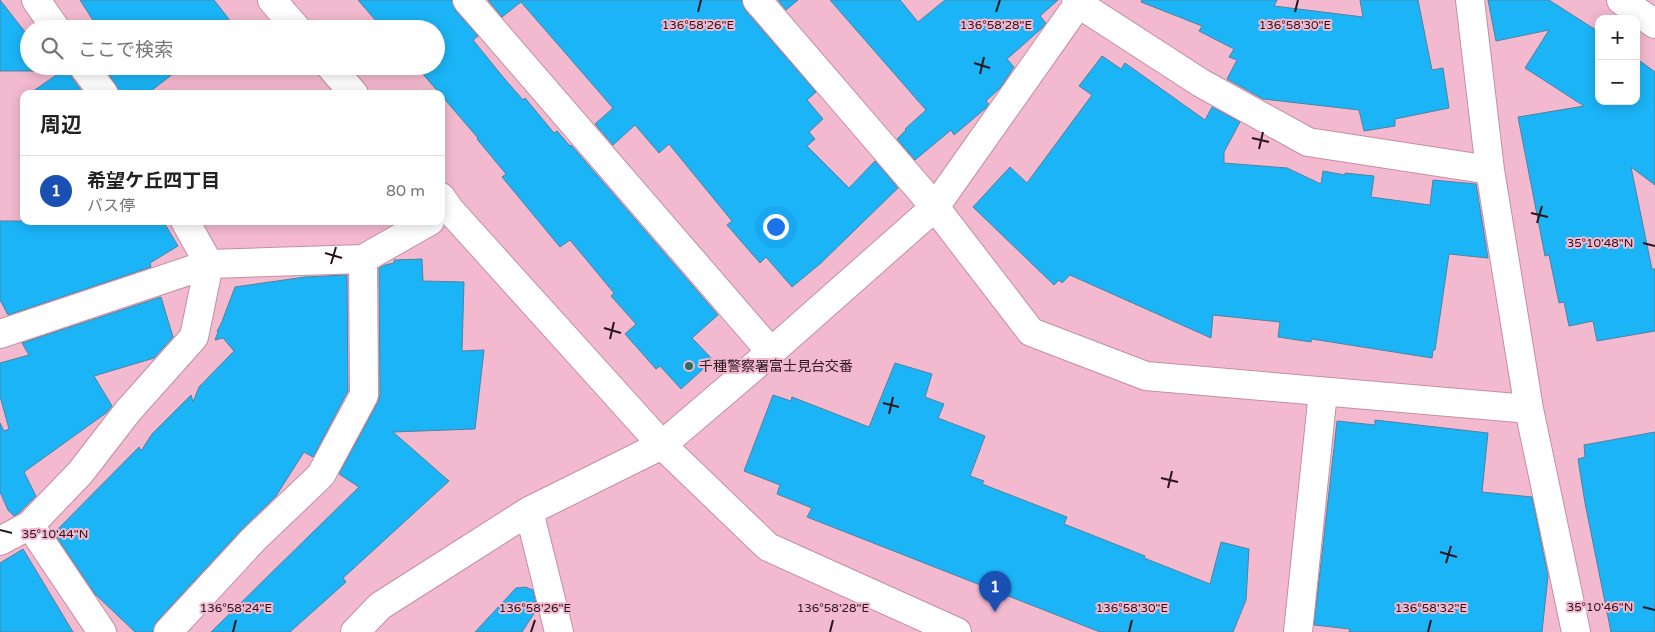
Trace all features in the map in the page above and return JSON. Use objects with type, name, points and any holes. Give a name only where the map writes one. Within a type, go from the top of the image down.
[{"type":"street","points":[[36,0],[50,20]]},
{"type":"street","points":[[272,0],[289,20]]},
{"type":"street","points":[[468,0],[770,352]]},
{"type":"street","points":[[757,0],[935,207],[1031,332],[1146,376],[1529,409]]},
{"type":"street","points":[[1470,0],[1490,170],[1529,409],[1576,632]]},
{"type":"street","points":[[1621,0],[1655,24]]},
{"type":"street","points":[[355,632],[380,606],[530,511],[662,445],[770,352],[935,207],[1079,1],[1201,83],[1308,142],[1490,170]]},
{"type":"street","points":[[90,75],[101,90]]},
{"type":"street","points":[[338,75],[351,90]]},
{"type":"street","points":[[445,215],[662,445],[768,547],[957,632]]},
{"type":"street","points":[[0,541],[30,525],[80,473],[128,411],[194,337],[209,264],[187,225]]},
{"type":"street","points":[[0,334],[209,264],[363,259],[418,225]]},
{"type":"street","points":[[168,632],[253,540],[321,475],[364,395],[363,259]]},
{"type":"street","points":[[1298,632],[1324,392]]},
{"type":"street","points":[[530,511],[559,632]]},
{"type":"street","points":[[30,525],[102,632]]},
{"type":"building","points":[[0,0],[20,26],[20,71],[0,71]]},
{"type":"building","points":[[80,0],[214,0],[230,20],[93,20]]},
{"type":"building","points":[[358,0],[452,0],[455,10],[478,36],[473,40],[503,77],[523,100],[525,98],[554,133],[557,131],[571,145],[718,315],[692,338],[713,360],[681,389],[660,366],[656,369],[625,334],[636,324],[611,296],[614,293],[570,240],[560,247],[502,177],[506,174],[445,100],[445,90],[437,90],[424,75],[445,75],[445,20],[375,20]]},
{"type":"building","points":[[488,0],[742,0],[745,10],[816,92],[807,100],[823,119],[809,132],[815,139],[807,146],[849,188],[875,161],[898,188],[821,263],[792,287],[766,257],[760,263],[727,225],[732,221],[669,144],[659,153],[635,125],[613,145],[595,124],[613,108],[521,2],[502,17]]},
{"type":"building","points":[[778,0],[798,0],[786,10]]},
{"type":"building","points":[[830,0],[900,0],[918,22],[945,0],[1058,0],[1040,16],[1046,23],[1041,29],[1007,59],[1014,67],[1000,88],[986,101],[989,104],[986,108],[954,135],[951,130],[915,160],[897,139],[926,110]]},
{"type":"building","points":[[1142,0],[1277,0],[1274,6],[1363,17],[1360,0],[1418,0],[1432,70],[1443,68],[1449,108],[1395,119],[1395,126],[1364,131],[1359,110],[1263,99],[1227,79],[1237,60],[1229,57],[1234,49],[1199,31],[1202,26],[1141,2]]},
{"type":"building","points":[[1488,0],[1549,0],[1595,29],[1595,105],[1640,105],[1640,61],[1655,72],[1655,185],[1631,167],[1652,269],[1655,269],[1655,331],[1597,341],[1593,321],[1569,326],[1564,302],[1559,303],[1549,255],[1545,256],[1518,117],[1584,106],[1525,68],[1549,30],[1496,41]]},
{"type":"building","points":[[1102,56],[1121,69],[1125,63],[1205,120],[1212,107],[1240,122],[1224,152],[1224,163],[1287,168],[1321,184],[1323,171],[1345,175],[1345,173],[1374,176],[1371,197],[1430,205],[1433,180],[1476,184],[1488,258],[1449,254],[1435,350],[1433,350],[1432,358],[1312,339],[1311,342],[1278,337],[1280,322],[1213,315],[1211,338],[1070,275],[1062,283],[1059,280],[1054,285],[973,207],[1010,167],[1027,183],[1092,95],[1079,86]]},
{"type":"building","points":[[56,75],[70,75],[81,90],[35,90]]},
{"type":"building","points":[[109,75],[171,75],[152,90],[118,90]]},
{"type":"building","points":[[0,221],[20,221],[20,225],[165,225],[178,246],[150,263],[151,267],[8,315],[0,300]]},
{"type":"building","points":[[422,259],[423,281],[464,282],[462,351],[484,350],[475,429],[393,432],[449,481],[343,578],[346,582],[290,632],[211,632],[359,487],[339,474],[380,395],[379,268],[394,263],[394,260]]},
{"type":"building","points":[[347,275],[348,391],[313,457],[304,452],[276,496],[242,529],[157,621],[153,632],[135,632],[95,594],[54,533],[139,447],[141,451],[152,434],[191,395],[193,402],[199,387],[234,351],[223,338],[215,340],[235,287],[305,277]]},
{"type":"building","points":[[161,297],[173,337],[154,358],[94,376],[112,406],[106,413],[24,472],[36,496],[14,516],[8,510],[0,492],[0,423],[4,431],[9,429],[0,396],[0,363],[29,355],[22,343]]},
{"type":"building","points":[[895,363],[932,374],[925,397],[944,404],[938,418],[985,436],[970,476],[984,481],[982,484],[1067,517],[1064,524],[1210,584],[1221,542],[1249,549],[1246,600],[1233,632],[1100,632],[807,517],[812,508],[777,494],[780,485],[744,471],[773,395],[791,401],[792,397],[869,427]]},
{"type":"building","points":[[1375,420],[1488,433],[1482,492],[1532,497],[1548,576],[1542,632],[1349,632],[1350,629],[1314,625],[1337,421],[1375,425]]},
{"type":"building","points":[[1655,432],[1655,632],[1611,632],[1578,459],[1585,457],[1584,445]]},
{"type":"building","points":[[23,549],[73,632],[0,632],[0,563]]},
{"type":"building","points":[[525,587],[533,590],[537,609],[522,632],[475,632],[516,588]]},
{"type":"place","name":"千種警察署富士見台交番","points":[[689,366]]},
{"type":"place","name":"希望ケ丘四丁目","points":[[995,612]]}]
